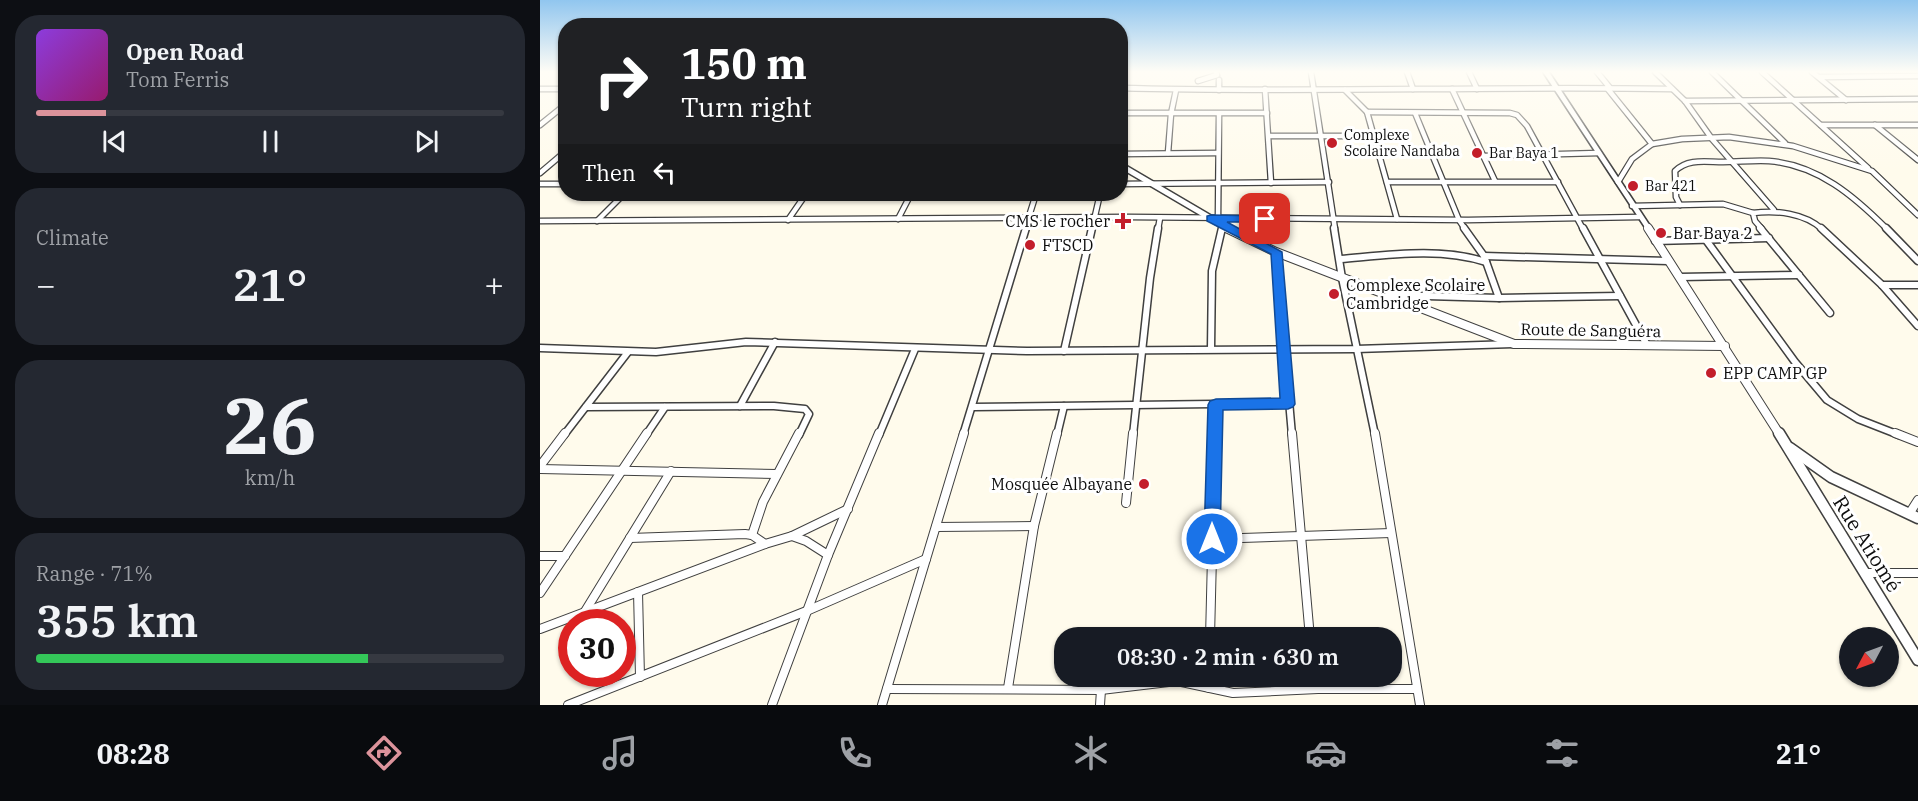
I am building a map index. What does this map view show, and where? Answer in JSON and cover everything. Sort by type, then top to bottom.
[{"type":"street","points":[[1168,153],[1173,105]]},
{"type":"street","points":[[1266,105],[1272,183]]},
{"type":"street","points":[[1316,105],[1335,219],[1342,278],[1376,439],[1420,705]]},
{"type":"street","points":[[1360,105],[1367,112],[1397,219]]},
{"type":"street","points":[[1460,105],[1495,181]]},
{"type":"street","points":[[1568,105],[1639,217],[1725,346],[1786,445],[1831,477],[1918,518]]},
{"type":"street","points":[[1622,105],[1652,144]]},
{"type":"street","points":[[1688,105],[1712,139],[1773,210]]},
{"type":"street","points":[[1747,105],[1787,145]]},
{"type":"street","points":[[1797,105],[1918,215]]},
{"type":"street","points":[[540,125],[558,110]]},
{"type":"street","points":[[1367,112],[1463,112],[1517,115],[1527,126],[1647,345]]},
{"type":"street","points":[[1128,113],[1267,113]]},
{"type":"street","points":[[1415,113],[1441,182],[1459,220],[1485,259],[1499,298]]},
{"type":"street","points":[[1214,219],[1219,114]]},
{"type":"street","points":[[1820,125],[1918,124]]},
{"type":"street","points":[[1874,125],[1918,160]]},
{"type":"street","points":[[1269,136],[1374,136]]},
{"type":"street","points":[[1618,182],[1632,159],[1652,144],[1682,139],[1712,139],[1729,136],[1787,145],[1872,171]]},
{"type":"street","points":[[1128,154],[1218,153]]},
{"type":"street","points":[[1483,156],[1599,153]]},
{"type":"street","points":[[540,173],[558,158]]},
{"type":"street","points":[[1680,205],[1676,197],[1674,181],[1675,171],[1679,166],[1701,161],[1776,161],[1802,167],[1826,177],[1858,203],[1918,261]]},
{"type":"street","points":[[540,165],[549,165]]},
{"type":"street","name":"Route de Sanguéra","points":[[1128,170],[1223,226],[1276,252],[1514,344],[1725,346]]},
{"type":"street","points":[[1128,184],[1329,182]]},
{"type":"street","points":[[1387,182],[1558,182]]},
{"type":"street","points":[[540,184],[558,184]]},
{"type":"street","points":[[597,221],[617,201]]},
{"type":"street","points":[[788,220],[801,201]]},
{"type":"street","points":[[898,219],[907,201]]},
{"type":"street","points":[[882,705],[974,407],[1034,201]]},
{"type":"street","points":[[1064,351],[1099,201]]},
{"type":"street","points":[[1632,206],[1723,204],[1753,213],[1773,210],[1795,214],[1819,226],[1882,285],[1918,326]]},
{"type":"street","points":[[1753,213],[1755,221],[1830,313]]},
{"type":"street","points":[[541,222],[1029,217],[1459,220],[1639,217]]},
{"type":"street","points":[[1126,503],[1142,350],[1160,218]]},
{"type":"street","points":[[1211,349],[1213,267],[1216,244],[1223,226]]},
{"type":"street","points":[[1655,241],[1769,238]]},
{"type":"street","points":[[1706,240],[1795,362],[1827,400],[1858,419],[1918,442]]},
{"type":"street","points":[[1276,252],[1309,627]]},
{"type":"street","points":[[1341,259],[1417,253],[1485,259],[1668,261]]},
{"type":"street","points":[[1680,277],[1799,274]]},
{"type":"street","points":[[1882,285],[1918,285]]},
{"type":"street","points":[[1388,295],[1499,298],[1620,296]]},
{"type":"street","points":[[540,348],[628,352],[672,351],[729,342],[990,351],[1356,349],[1514,344]]},
{"type":"street","points":[[740,406],[775,342]]},
{"type":"street","points":[[772,705],[828,555],[915,349]]},
{"type":"street","points":[[540,467],[628,352]]},
{"type":"street","points":[[974,407],[1288,404]]},
{"type":"street","points":[[1210,627],[1216,405]]},
{"type":"street","points":[[1008,688],[1034,526],[1064,406]]},
{"type":"street","points":[[585,407],[799,407],[808,411],[807,418],[758,512],[752,535]]},
{"type":"street","points":[[540,594],[664,407]]},
{"type":"street","name":"Rue Atiomé","points":[[1786,445],[1918,660]]},
{"type":"street","points":[[540,467],[777,474]]},
{"type":"street","points":[[586,609],[671,471]]},
{"type":"street","points":[[1909,514],[1918,500]]},
{"type":"street","points":[[594,609],[765,544],[792,536],[848,509]]},
{"type":"street","points":[[936,527],[1034,526]]},
{"type":"street","points":[[1212,539],[1391,533]]},
{"type":"street","points":[[630,538],[752,535],[765,544]]},
{"type":"street","points":[[792,536],[806,541],[828,555]]},
{"type":"street","points":[[540,556],[565,556]]},
{"type":"street","points":[[568,705],[809,610],[926,559]]},
{"type":"street","points":[[1863,573],[1918,573]]},
{"type":"street","points":[[638,592],[640,677]]},
{"type":"street","points":[[540,629],[558,622]]},
{"type":"street","points":[[887,689],[1101,690],[1126,687]]},
{"type":"street","points":[[1209,687],[1233,693],[1318,689],[1417,689]]},
{"type":"street","points":[[1100,705],[1101,690]]},
{"type":"place","name":"Complexe Scolaire Nandaba","points":[[1332,143]]},
{"type":"place","name":"Bar Baya 1","points":[[1477,153]]},
{"type":"place","name":"Bar 421","points":[[1633,186]]},
{"type":"place","name":"CMS le rocher","points":[[1123,221]]},
{"type":"place","name":"Bar Baya 2","points":[[1661,233]]},
{"type":"place","name":"FTSCD","points":[[1030,245]]},
{"type":"place","name":"Complexe Scolaire Cambridge","points":[[1334,294]]},
{"type":"place","name":"EPP CAMP GP","points":[[1711,373]]},
{"type":"place","name":"Mosquée Albayane","points":[[1144,484]]},
{"type":"route","points":[[1212,539],[1216,405],[1288,404],[1276,252],[1211,219],[1265,219]]}]
